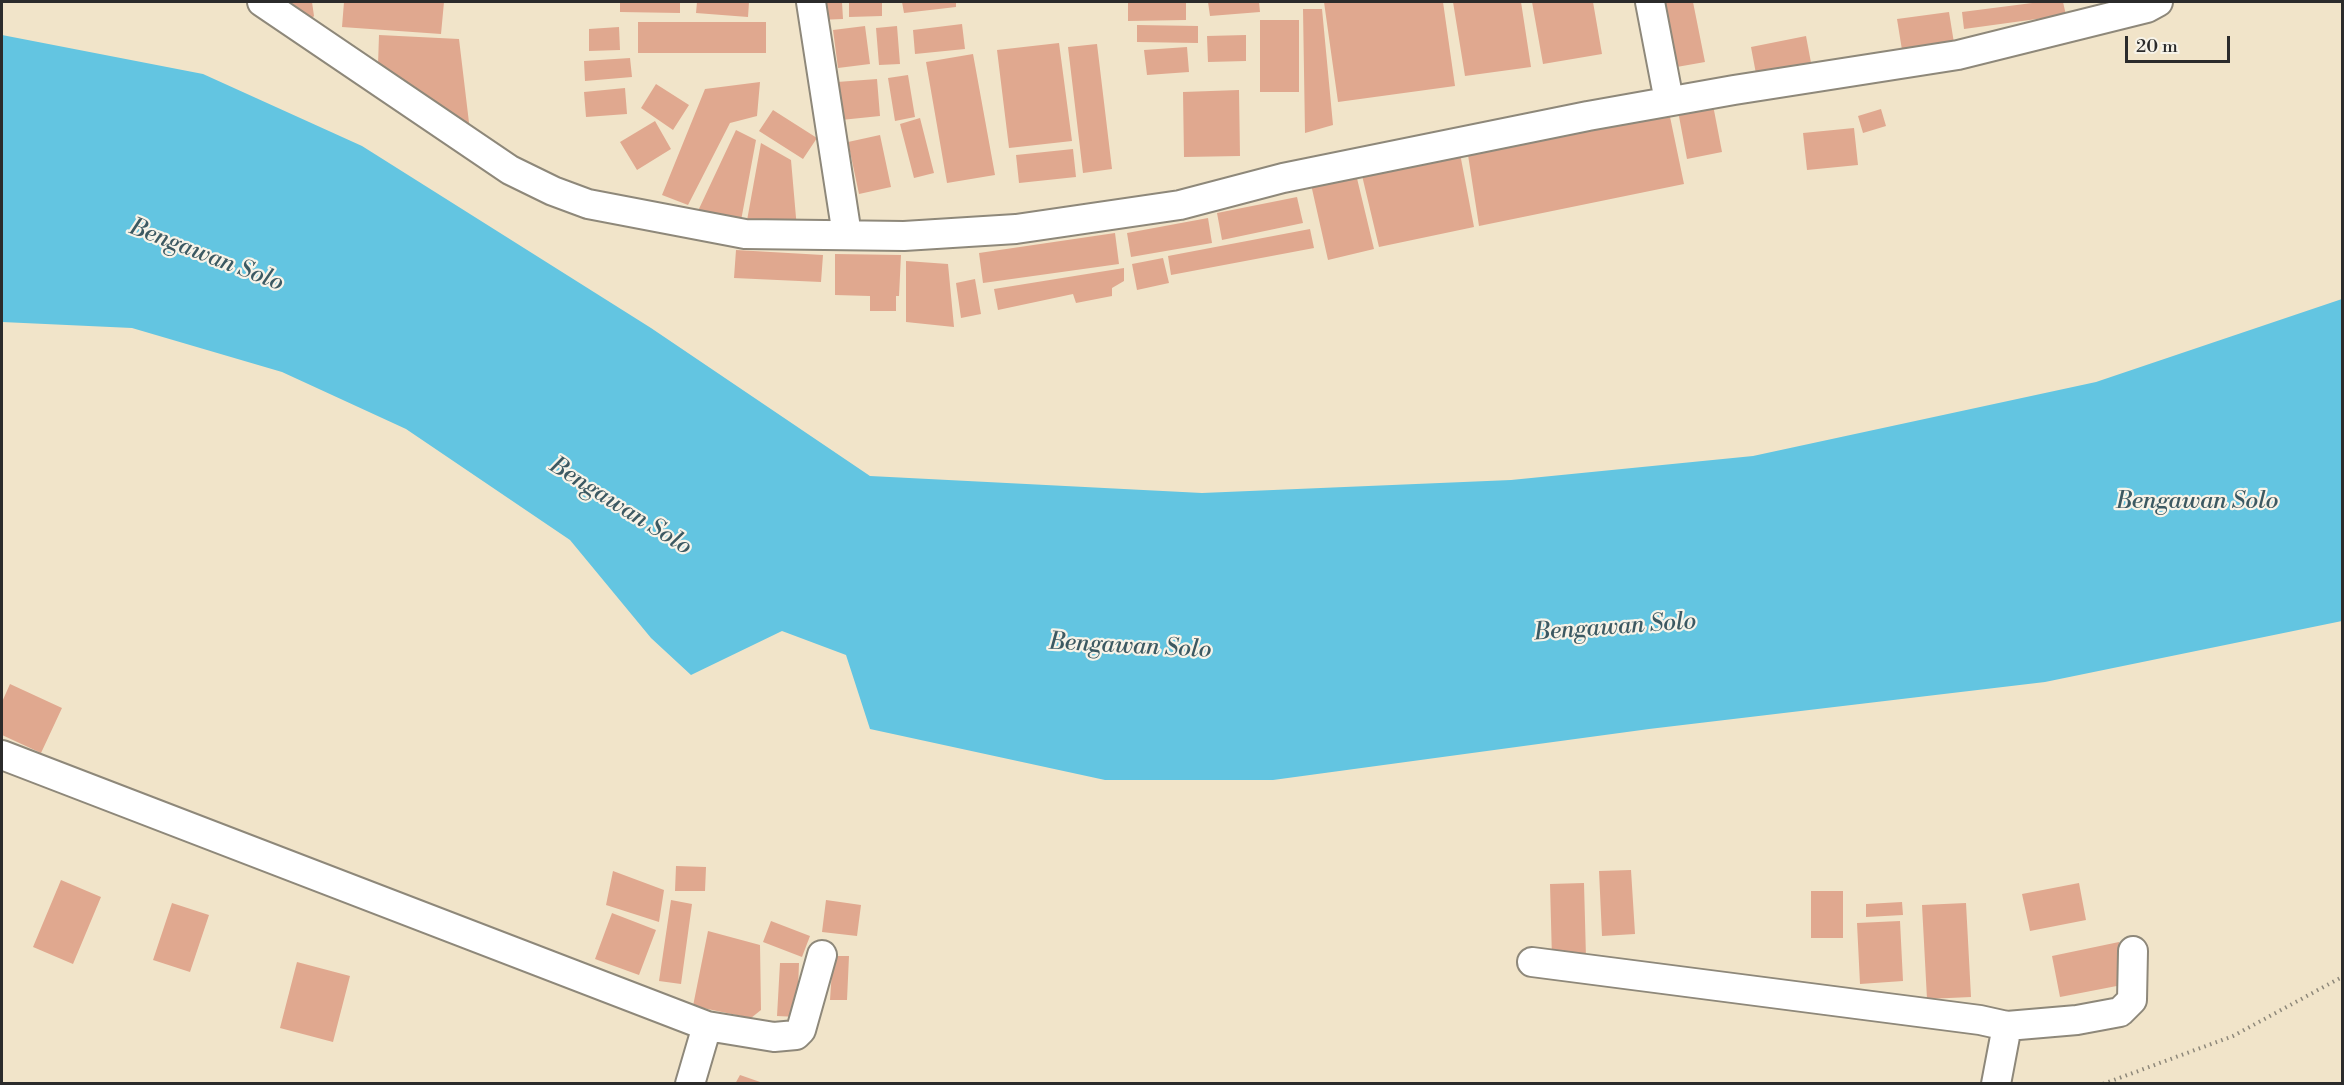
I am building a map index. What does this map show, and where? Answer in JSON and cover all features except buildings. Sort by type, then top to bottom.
[{"type":"street","points":[[262,2],[312,39],[416,104],[510,170],[553,191],[588,204],[745,234],[904,236],[1016,229],[1180,205],[1283,178],[1668,101],[1958,56],[2151,4]]},
{"type":"street","points":[[812,2],[847,235]]},
{"type":"street","points":[[1650,2],[1668,101]]},
{"type":"street","points":[[2,755],[707,1026],[774,1037],[796,1035],[801,1030],[822,955]]},
{"type":"street","points":[[1532,962],[1980,1020],[2007,1026],[2077,1020],[2120,1012],[2132,1000],[2133,951]]},
{"type":"street","points":[[690,1083],[707,1026]]},
{"type":"street","points":[[1996,1083],[2007,1026]]},
{"type":"path","points":[[2103,1083],[2233,1036],[2343,977]]},
{"type":"water","name":"Bengawan Solo","points":[[2,35],[203,74],[362,146],[651,328],[870,476],[1202,493],[1511,480],[1753,456],[2096,382],[2342,299],[2342,621],[2045,682],[1649,729],[1273,780],[1105,780],[870,729],[846,655],[782,631],[691,675],[651,638],[570,540],[406,429],[282,372],[132,328],[2,322]]}]
